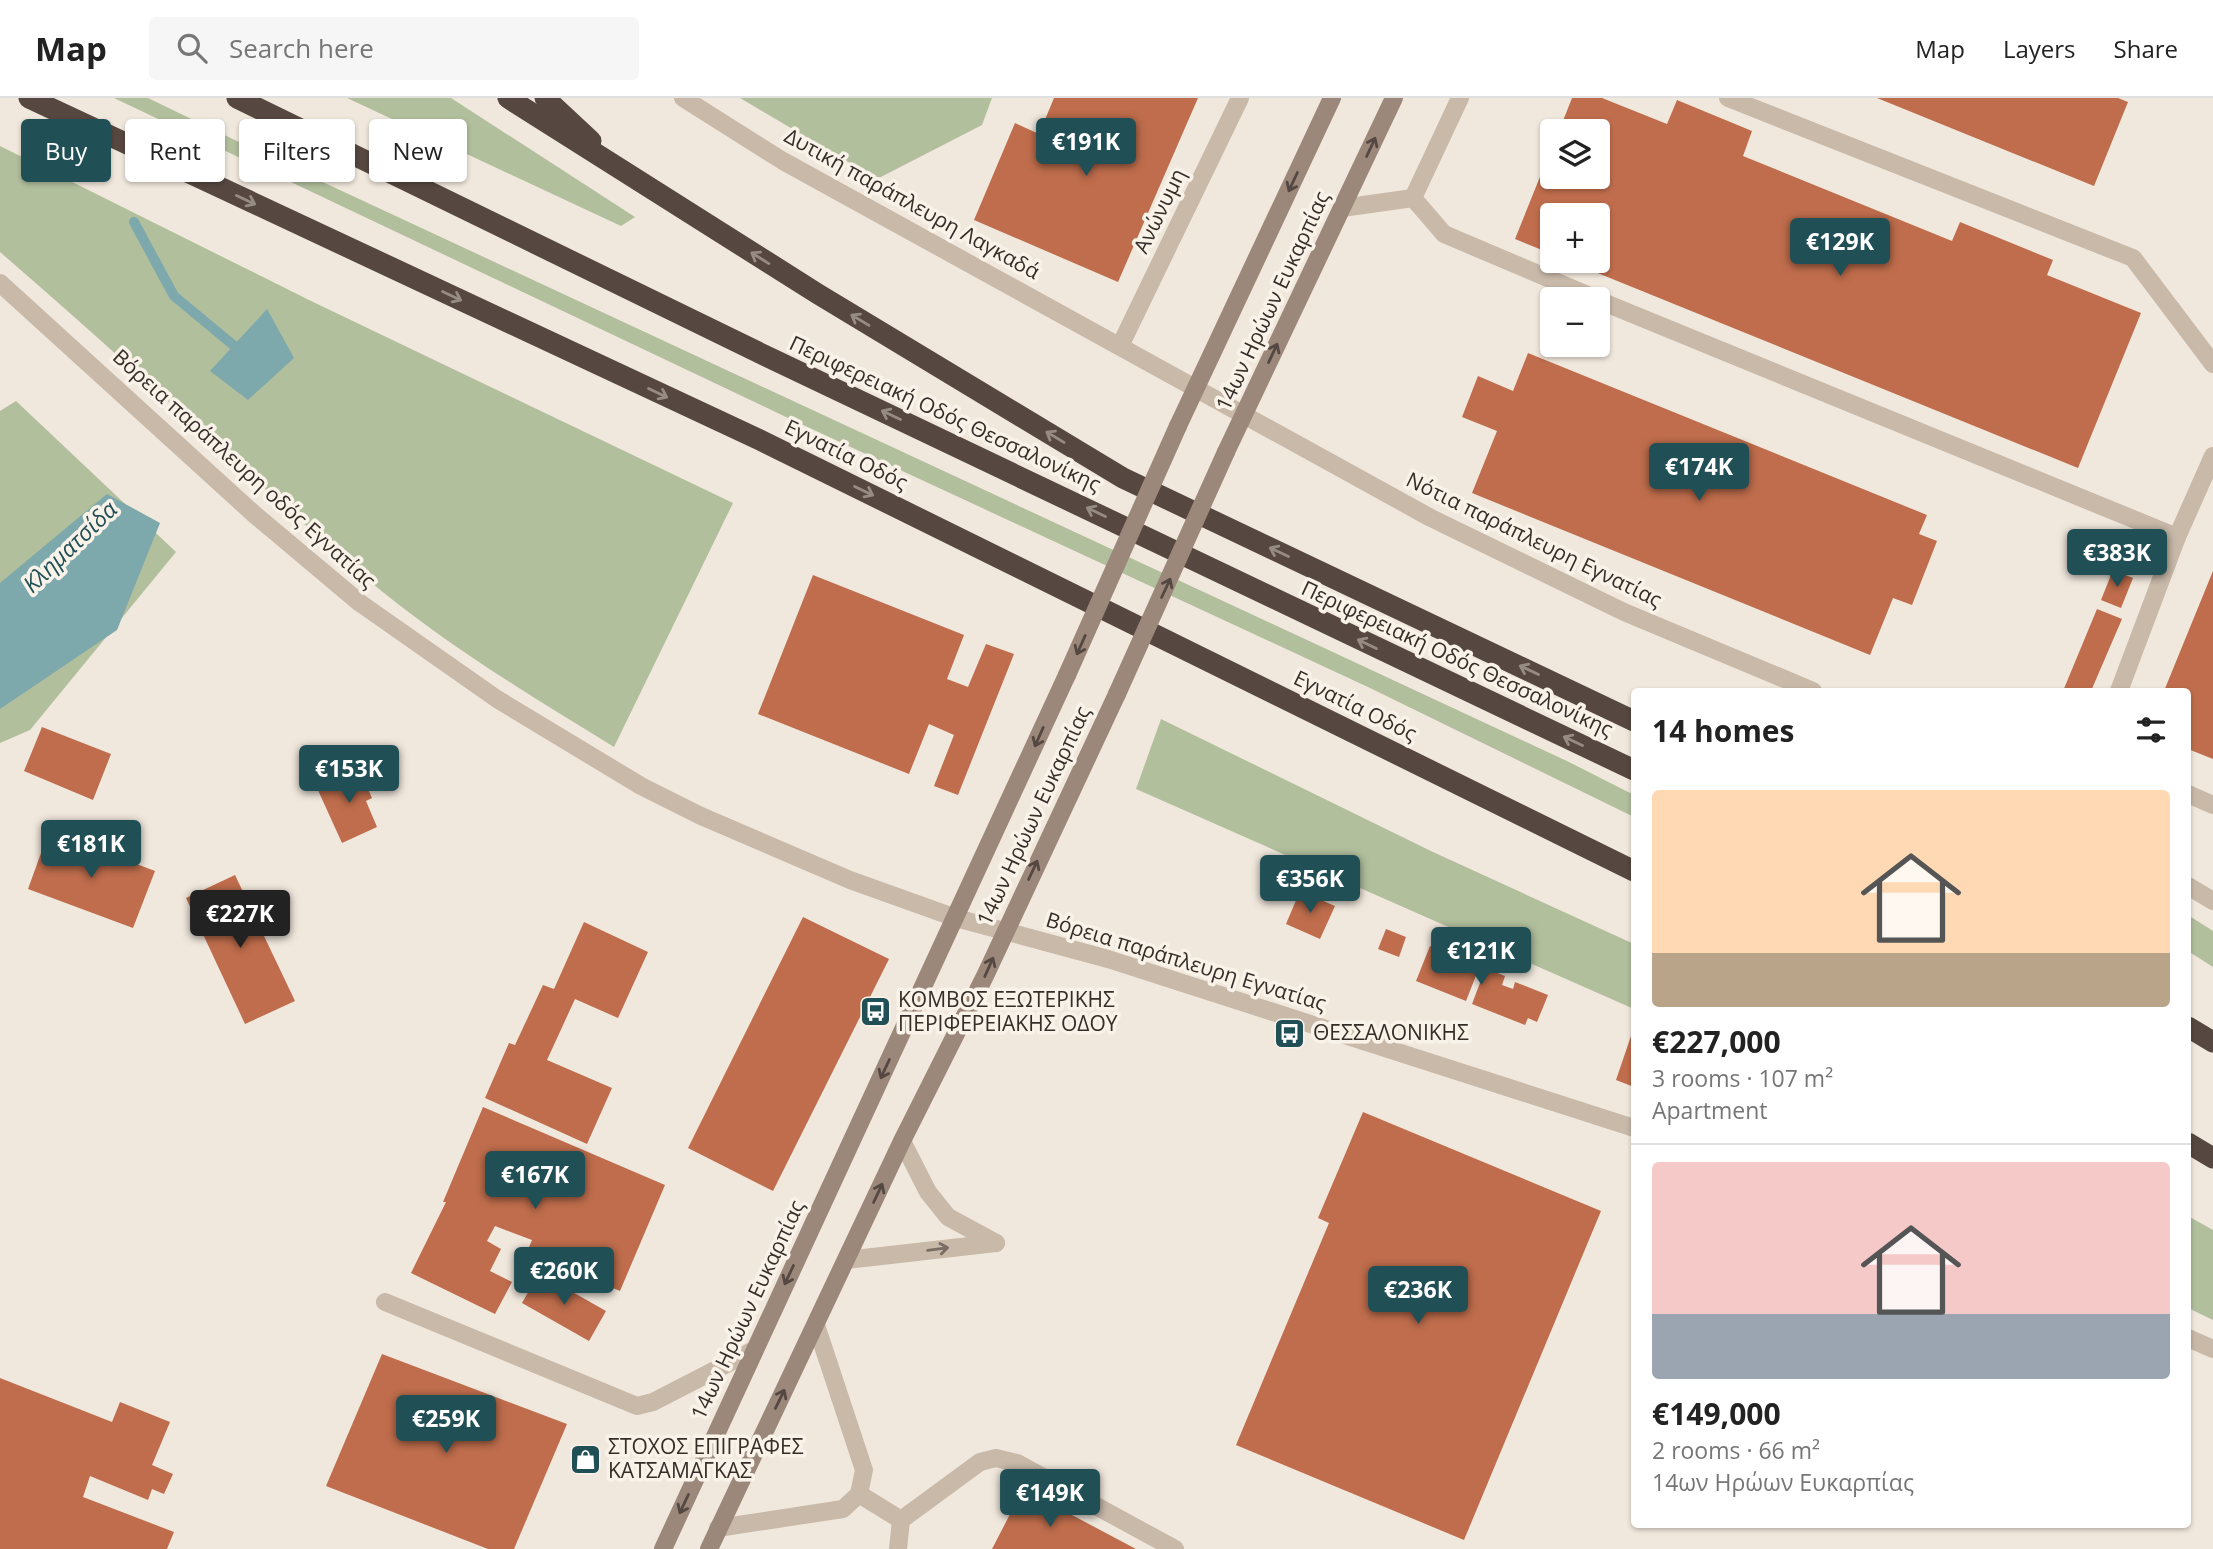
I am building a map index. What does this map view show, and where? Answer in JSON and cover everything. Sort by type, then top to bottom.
[{"type":"highway","name":"Εγνατία Οδός","points":[[29,98],[760,440],[1631,870]]},
{"type":"highway","name":"Περιφερειακή Οδός Θεσσαλονίκης","points":[[237,98],[768,357],[1631,769]]},
{"type":"highway","points":[[508,98],[818,294],[1123,478],[1631,720]]},
{"type":"highway","points":[[544,98],[567,116],[617,167]]},
{"type":"highway","points":[[2191,1029],[2213,1042]]},
{"type":"highway","points":[[2191,1145],[2213,1158]]},
{"type":"main road","name":"14ων Ηρώων Ευκαρπίας","points":[[663,1549],[752,1351],[956,918],[1178,426],[1332,98]]},
{"type":"main road","name":"14ων Ηρώων Ευκαρπίας","points":[[709,1549],[1117,694],[1226,452],[1394,98]]},
{"type":"street","name":"Δυτική παράπλευρη Λαγκαδά","points":[[683,98],[783,161],[1197,387]]},
{"type":"street","name":"Ανώνυμη","points":[[1121,345],[1240,98]]},
{"type":"street","points":[[1413,198],[1460,98]]},
{"type":"street","points":[[1728,98],[2133,258],[2213,364]]},
{"type":"street","points":[[1342,208],[1413,198]]},
{"type":"street","points":[[1413,198],[1444,234],[1569,287]]},
{"type":"street","name":"Βόρεια παράπλευρη οδός Εγνατίας","points":[[0,283],[304,557],[417,645],[497,699],[578,751],[701,816],[850,880],[1004,932]]},
{"type":"street","points":[[1610,304],[2177,537]]},
{"type":"street","name":"Νότια παράπλευρη Εγνατίας","points":[[1197,387],[1512,559],[1624,612],[1806,688]]},
{"type":"street","points":[[2120,688],[2177,537],[2213,456]]},
{"type":"street","points":[[2191,795],[2213,805]]},
{"type":"street","points":[[2191,888],[2213,901]]},
{"type":"street","name":"Βόρεια παράπλευρη Εγνατίας","points":[[1004,932],[1108,959],[1631,1127]]},
{"type":"street","points":[[846,1260],[996,1242],[948,1217],[928,1192],[902,1141]]},
{"type":"street","points":[[385,1302],[638,1406],[653,1402],[752,1351]]},
{"type":"street","points":[[718,1528],[843,1509],[859,1494],[864,1470],[816,1325]]},
{"type":"street","points":[[2191,1339],[2213,1349]]},
{"type":"street","points":[[898,1549],[901,1520],[980,1462],[996,1458],[1017,1463],[1175,1549]]},
{"type":"street","points":[[859,1494],[901,1520]]},
{"type":"green space","points":[[114,98],[148,98],[191,119],[158,119]]},
{"type":"green space","points":[[347,98],[451,98],[635,217],[621,226],[467,154],[467,119],[392,119]]},
{"type":"green space","points":[[740,98],[992,98],[982,125],[877,179]]},
{"type":"green space","points":[[225,135],[239,142],[239,157],[225,151]]},
{"type":"green space","points":[[0,146],[21,156],[21,182],[72,182],[309,300],[733,503],[614,747],[483,665],[420,621],[360,573],[0,252]]},
{"type":"green space","points":[[291,182],[323,182],[1569,762],[1631,793],[1631,816],[1370,688],[786,417]]},
{"type":"green space","points":[[16,401],[176,552],[30,730],[0,743],[0,411]]},
{"type":"green space","points":[[1161,719],[1433,852],[1631,943],[1631,1008],[1136,789]]},
{"type":"green space","points":[[2191,917],[2213,931],[2213,967],[2191,953]]},
{"type":"green space","points":[[2191,1218],[2213,1230],[2213,1320],[2191,1309]]},
{"type":"water","points":[[267,309],[294,358],[248,400],[210,371]]},
{"type":"water","name":"Κληματσίδα","points":[[107,494],[160,523],[117,630],[0,709],[0,583]]},
{"type":"building","points":[[1054,98],[1198,98],[1118,282],[974,220],[1015,123],[1039,134]]},
{"type":"building","points":[[1572,98],[1602,98],[1667,124],[1677,100],[1752,131],[1743,156],[1952,241],[1960,222],[2053,260],[2047,275],[2141,313],[2078,468],[1598,273],[1610,273],[1610,203],[1540,203],[1540,249],[1515,239],[1540,177],[1540,189],[1610,189],[1610,119],[1564,119]]},
{"type":"building","points":[[1877,98],[2118,98],[2128,102],[2094,186]]},
{"type":"building","points":[[1528,353],[1927,515],[1919,534],[1937,541],[1912,605],[1893,598],[1870,655],[1472,493],[1497,431],[1462,417],[1478,376],[1513,391]]},
{"type":"building","points":[[2113,570],[2133,578],[2121,608],[2101,600]]},
{"type":"building","points":[[2213,571],[2213,759],[2191,750],[2191,688],[2165,688]]},
{"type":"building","points":[[813,575],[964,635],[947,679],[968,687],[986,644],[1014,654],[958,795],[934,786],[954,735],[929,724],[909,774],[758,714]]},
{"type":"building","points":[[2097,609],[2122,619],[2092,688],[2064,688]]},
{"type":"building","points":[[42,727],[111,754],[93,800],[24,771]]},
{"type":"building","points":[[359,769],[372,798],[366,801],[377,827],[342,843],[317,788]]},
{"type":"building","points":[[49,831],[155,871],[133,928],[28,889]]},
{"type":"building","points":[[235,875],[295,1001],[245,1024],[186,898]]},
{"type":"building","points":[[1300,891],[1335,906],[1320,939],[1286,924]]},
{"type":"building","points":[[803,917],[889,959],[773,1191],[688,1148]]},
{"type":"building","points":[[584,922],[648,952],[618,1018],[575,999],[547,1060],[612,1088],[587,1144],[485,1098],[509,1043],[515,1045],[543,985],[554,989]]},
{"type":"building","points":[[1386,929],[1406,937],[1399,957],[1378,949]]},
{"type":"building","points":[[1430,946],[1505,976],[1502,985],[1513,989],[1515,982],[1548,995],[1537,1022],[1528,1018],[1525,1025],[1472,1004],[1483,975],[1477,973],[1466,1001],[1416,981]]},
{"type":"building","points":[[1631,1036],[1631,1086],[1616,1080]]},
{"type":"building","points":[[483,1107],[665,1185],[620,1291],[527,1252],[532,1240],[495,1226],[487,1241],[501,1249],[490,1271],[512,1282],[495,1314],[411,1273],[446,1202],[443,1202]]},
{"type":"building","points":[[1363,1112],[1601,1211],[1464,1540],[1236,1445],[1329,1223],[1318,1218]]},
{"type":"building","points":[[539,1273],[606,1311],[589,1341],[522,1303]]},
{"type":"building","points":[[382,1354],[567,1424],[514,1549],[488,1549],[326,1486]]},
{"type":"building","points":[[0,1378],[112,1422],[120,1402],[170,1422],[152,1465],[173,1474],[164,1494],[152,1489],[148,1500],[90,1476],[83,1497],[174,1532],[167,1549],[0,1549]]},
{"type":"building","points":[[1023,1489],[1136,1549],[992,1549]]},
{"type":"waterway","points":[[134,222],[174,296],[244,354]]},
{"type":"place","name":"ΚΟΜΒΟΣ ΕΞΩΤΕΡΙΚΗΣ ΠΕΡΙΦΕΡΕΙΑΚΗΣ ΟΔΟΥ","points":[[875,1012]]},
{"type":"place","name":"ΘΕΣΣΑΛΟΝΙΚΗΣ","points":[[1290,1033]]},
{"type":"place","name":"ΣΤΟΧΟΣ ΕΠΙΓΡΑΦΕΣ ΚΑΤΣΑΜΑΓΚΑΣ","points":[[585,1459]]}]
